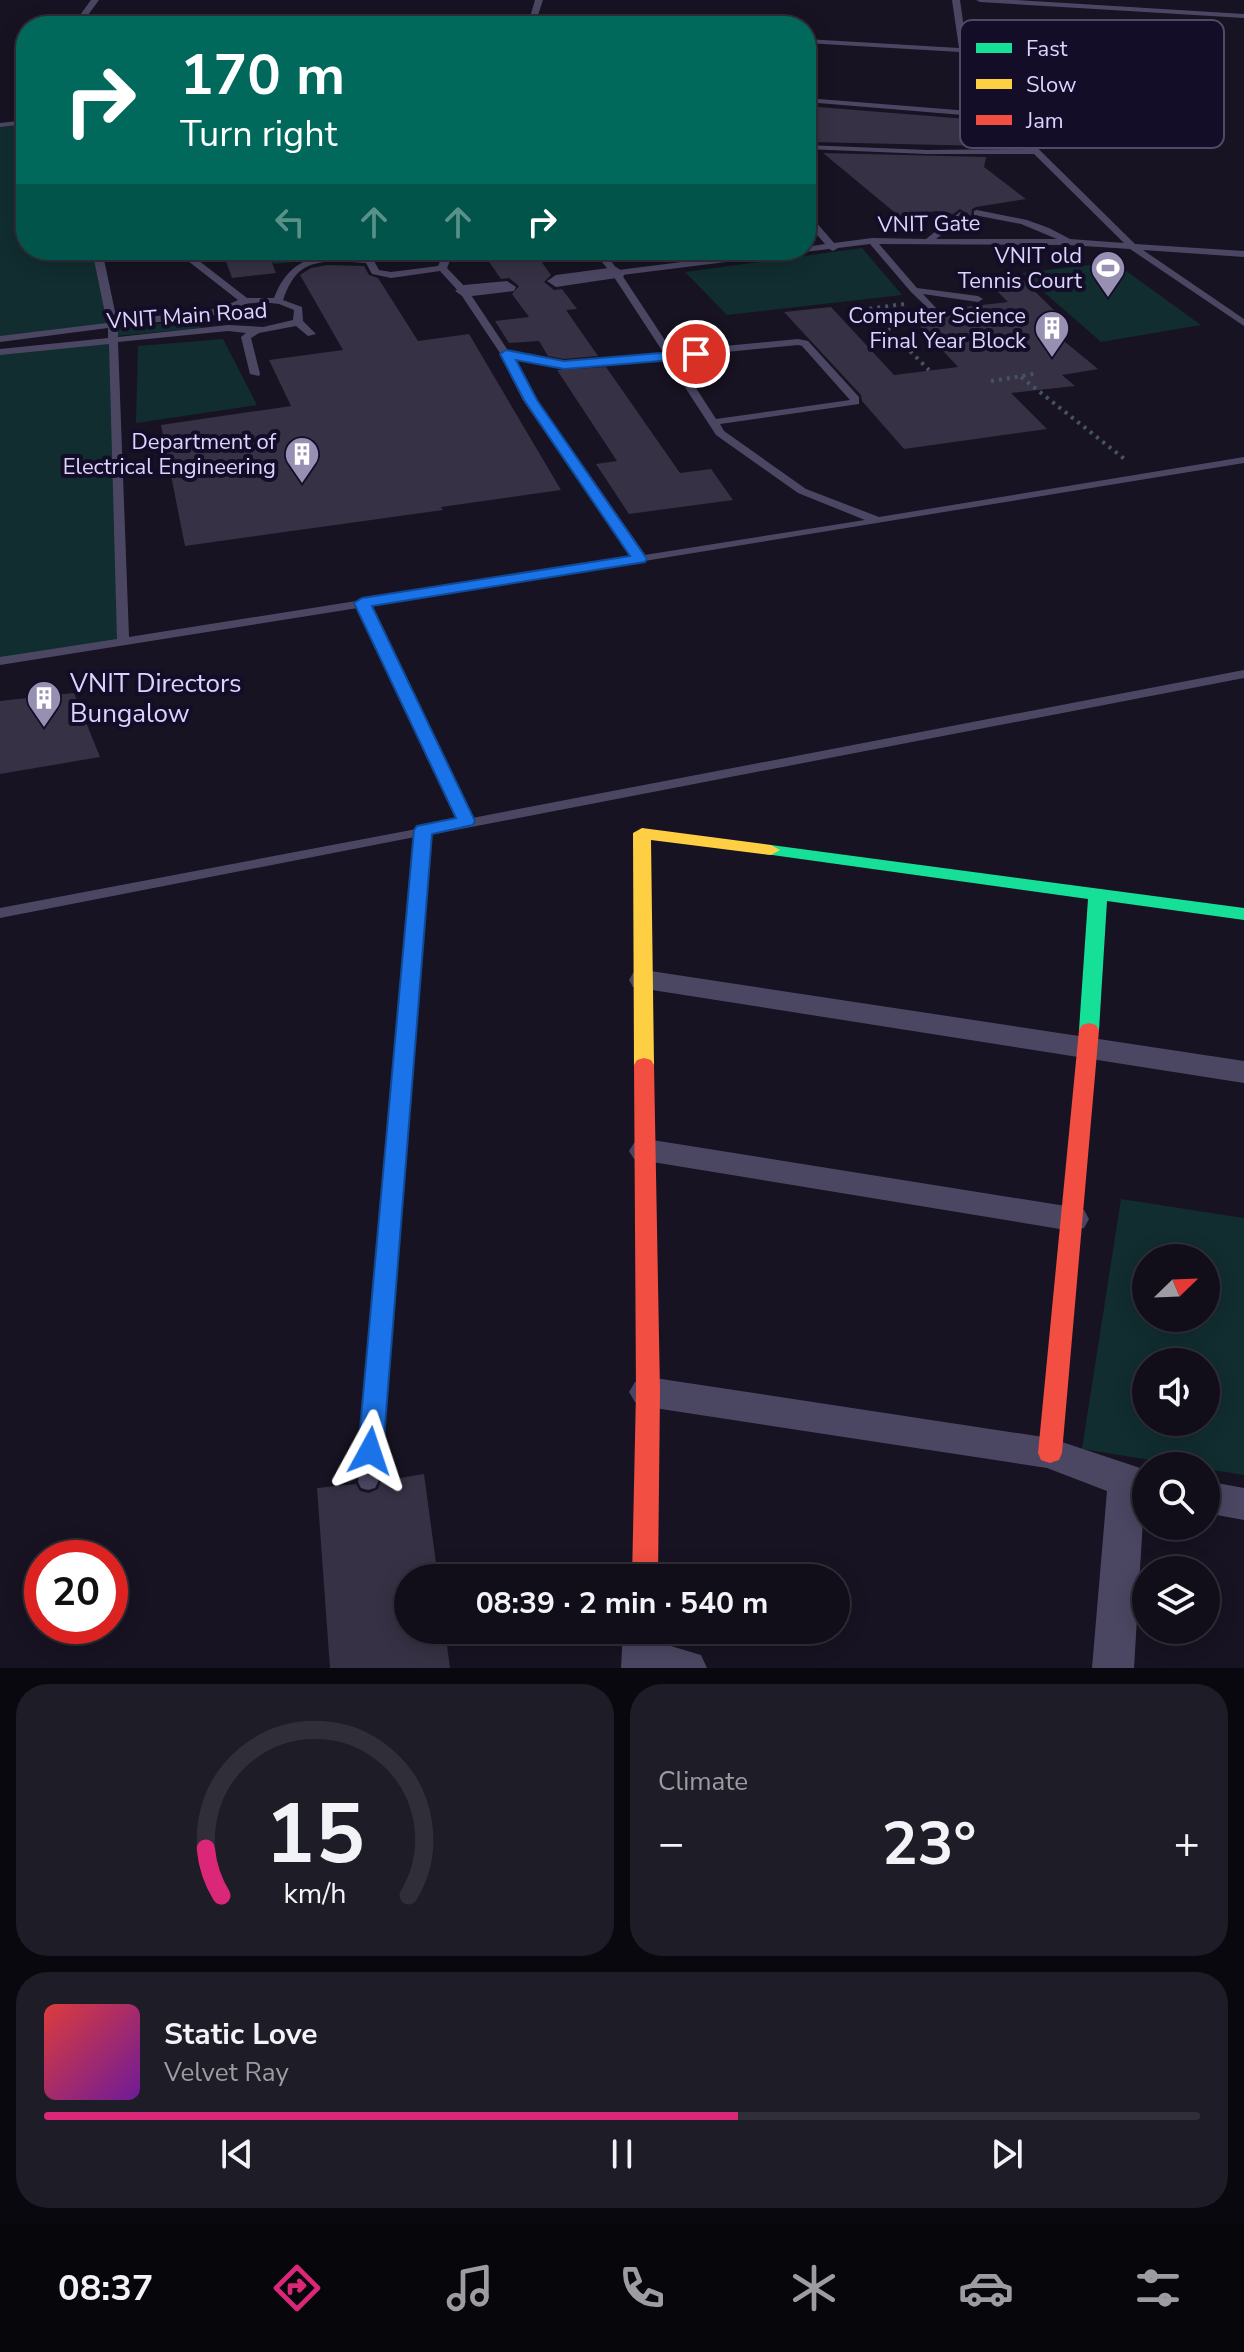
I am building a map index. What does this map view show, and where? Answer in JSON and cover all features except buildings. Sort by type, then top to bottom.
[{"type":"street","points":[[556,281],[616,273]]},
{"type":"street","points":[[464,291],[507,287]]},
{"type":"street","points":[[506,354],[530,400],[640,559]]},
{"type":"street","points":[[645,1564],[648,1392],[642,833],[1244,914]]},
{"type":"street","points":[[1050,1453],[1088,1048],[1098,894]]},
{"type":"street","points":[[644,980],[1244,1072]]},
{"type":"street","points":[[646,1151],[1072,1219]]},
{"type":"street","points":[[648,1392],[1050,1453],[1132,1483]]},
{"type":"street","points":[[1220,1500],[1244,1504]]},
{"type":"street","points":[[1113,1668],[1132,1516]]},
{"type":"street","points":[[643,1652],[686,1668]]},
{"type":"lane","points":[[956,0],[960,29]]},
{"type":"lane","points":[[980,0],[1244,16]]},
{"type":"lane","points":[[816,42],[960,50]]},
{"type":"lane","points":[[816,101],[960,113]]},
{"type":"lane","points":[[816,147],[927,152],[1037,151]]},
{"type":"lane","points":[[1034,148],[1133,247],[1244,323]]},
{"type":"lane","points":[[977,213],[1044,227],[1068,242]]},
{"type":"lane","points":[[930,239],[960,215]]},
{"type":"lane","points":[[816,228],[833,248]]},
{"type":"lane","name":"VNIT Gate","points":[[816,250],[872,241],[930,239],[1068,242],[1244,254]]},
{"type":"lane","points":[[872,241],[928,304]]},
{"type":"lane","points":[[99,260],[113,326],[123,641]]},
{"type":"lane","points":[[192,260],[246,301]]},
{"type":"lane","points":[[278,300],[296,268],[317,260]]},
{"type":"lane","points":[[371,260],[375,272],[391,275],[442,268]]},
{"type":"lane","points":[[442,260],[442,268],[464,291],[506,354],[564,365],[805,343],[855,399],[855,402],[714,422]]},
{"type":"lane","points":[[605,260],[720,433],[802,491],[878,521]]},
{"type":"lane","name":"VNIT Gate","points":[[616,273],[729,260]]},
{"type":"lane","points":[[914,290],[978,299]]},
{"type":"lane","name":"VNIT Main Road","points":[[0,339],[224,311],[246,301],[278,300],[299,309],[298,322],[255,332],[228,328],[0,352]]},
{"type":"lane","points":[[298,322],[311,334]]},
{"type":"lane","points":[[255,332],[246,337],[255,374]]},
{"type":"lane","points":[[0,661],[1244,460]]},
{"type":"lane","points":[[362,603],[466,821]]},
{"type":"lane","points":[[0,913],[466,821],[1244,674]]},
{"type":"lane","points":[[368,1482],[423,830]]},
{"type":"path","points":[[928,304],[868,309],[929,370]]},
{"type":"path","points":[[991,381],[1034,374]]},
{"type":"path","points":[[1021,377],[1147,476]]},
{"type":"green space","points":[[16,124],[16,260],[99,260],[113,326],[0,339],[0,126]]},
{"type":"green space","points":[[862,248],[902,295],[727,315],[685,272],[774,260],[816,260],[816,254]]},
{"type":"green space","points":[[272,260],[318,260],[273,264]]},
{"type":"green space","name":"VNIT old Tennis Court","points":[[1114,262],[1201,325],[1101,342],[1022,273]]},
{"type":"green space","points":[[197,319],[201,328],[117,336],[119,329]]},
{"type":"green space","points":[[113,339],[123,641],[0,660],[0,352]]},
{"type":"green space","points":[[223,339],[257,405],[136,423],[138,346]]},
{"type":"green space","points":[[1121,1199],[1244,1218],[1244,1475],[1220,1471],[1220,1452],[1132,1452],[1132,1457],[1082,1449]]},
{"type":"traffic: fast","points":[[771,850],[1244,914]]},
{"type":"traffic: fast","points":[[1089,1030],[1098,894]]},
{"type":"traffic: slow","points":[[644,1065],[642,833],[771,850]]},
{"type":"traffic: jam","points":[[506,354],[530,400],[640,559]]},
{"type":"traffic: jam","points":[[1050,1453],[1089,1030]]},
{"type":"traffic: jam","points":[[644,1065],[648,1392],[645,1564]]},
{"type":"place","name":"VNIT old Tennis Court","points":[[1108,299]]},
{"type":"place","name":"Computer Science Final Year Block","points":[[1052,359]]},
{"type":"place","name":"Department of Electrical Engineering","points":[[302,485]]},
{"type":"place","name":"VNIT Directors Bungalow","points":[[44,729]]},
{"type":"route","points":[[370,1451],[423,830],[466,821],[362,603],[640,559],[530,400],[506,354],[564,365],[696,354]]}]
